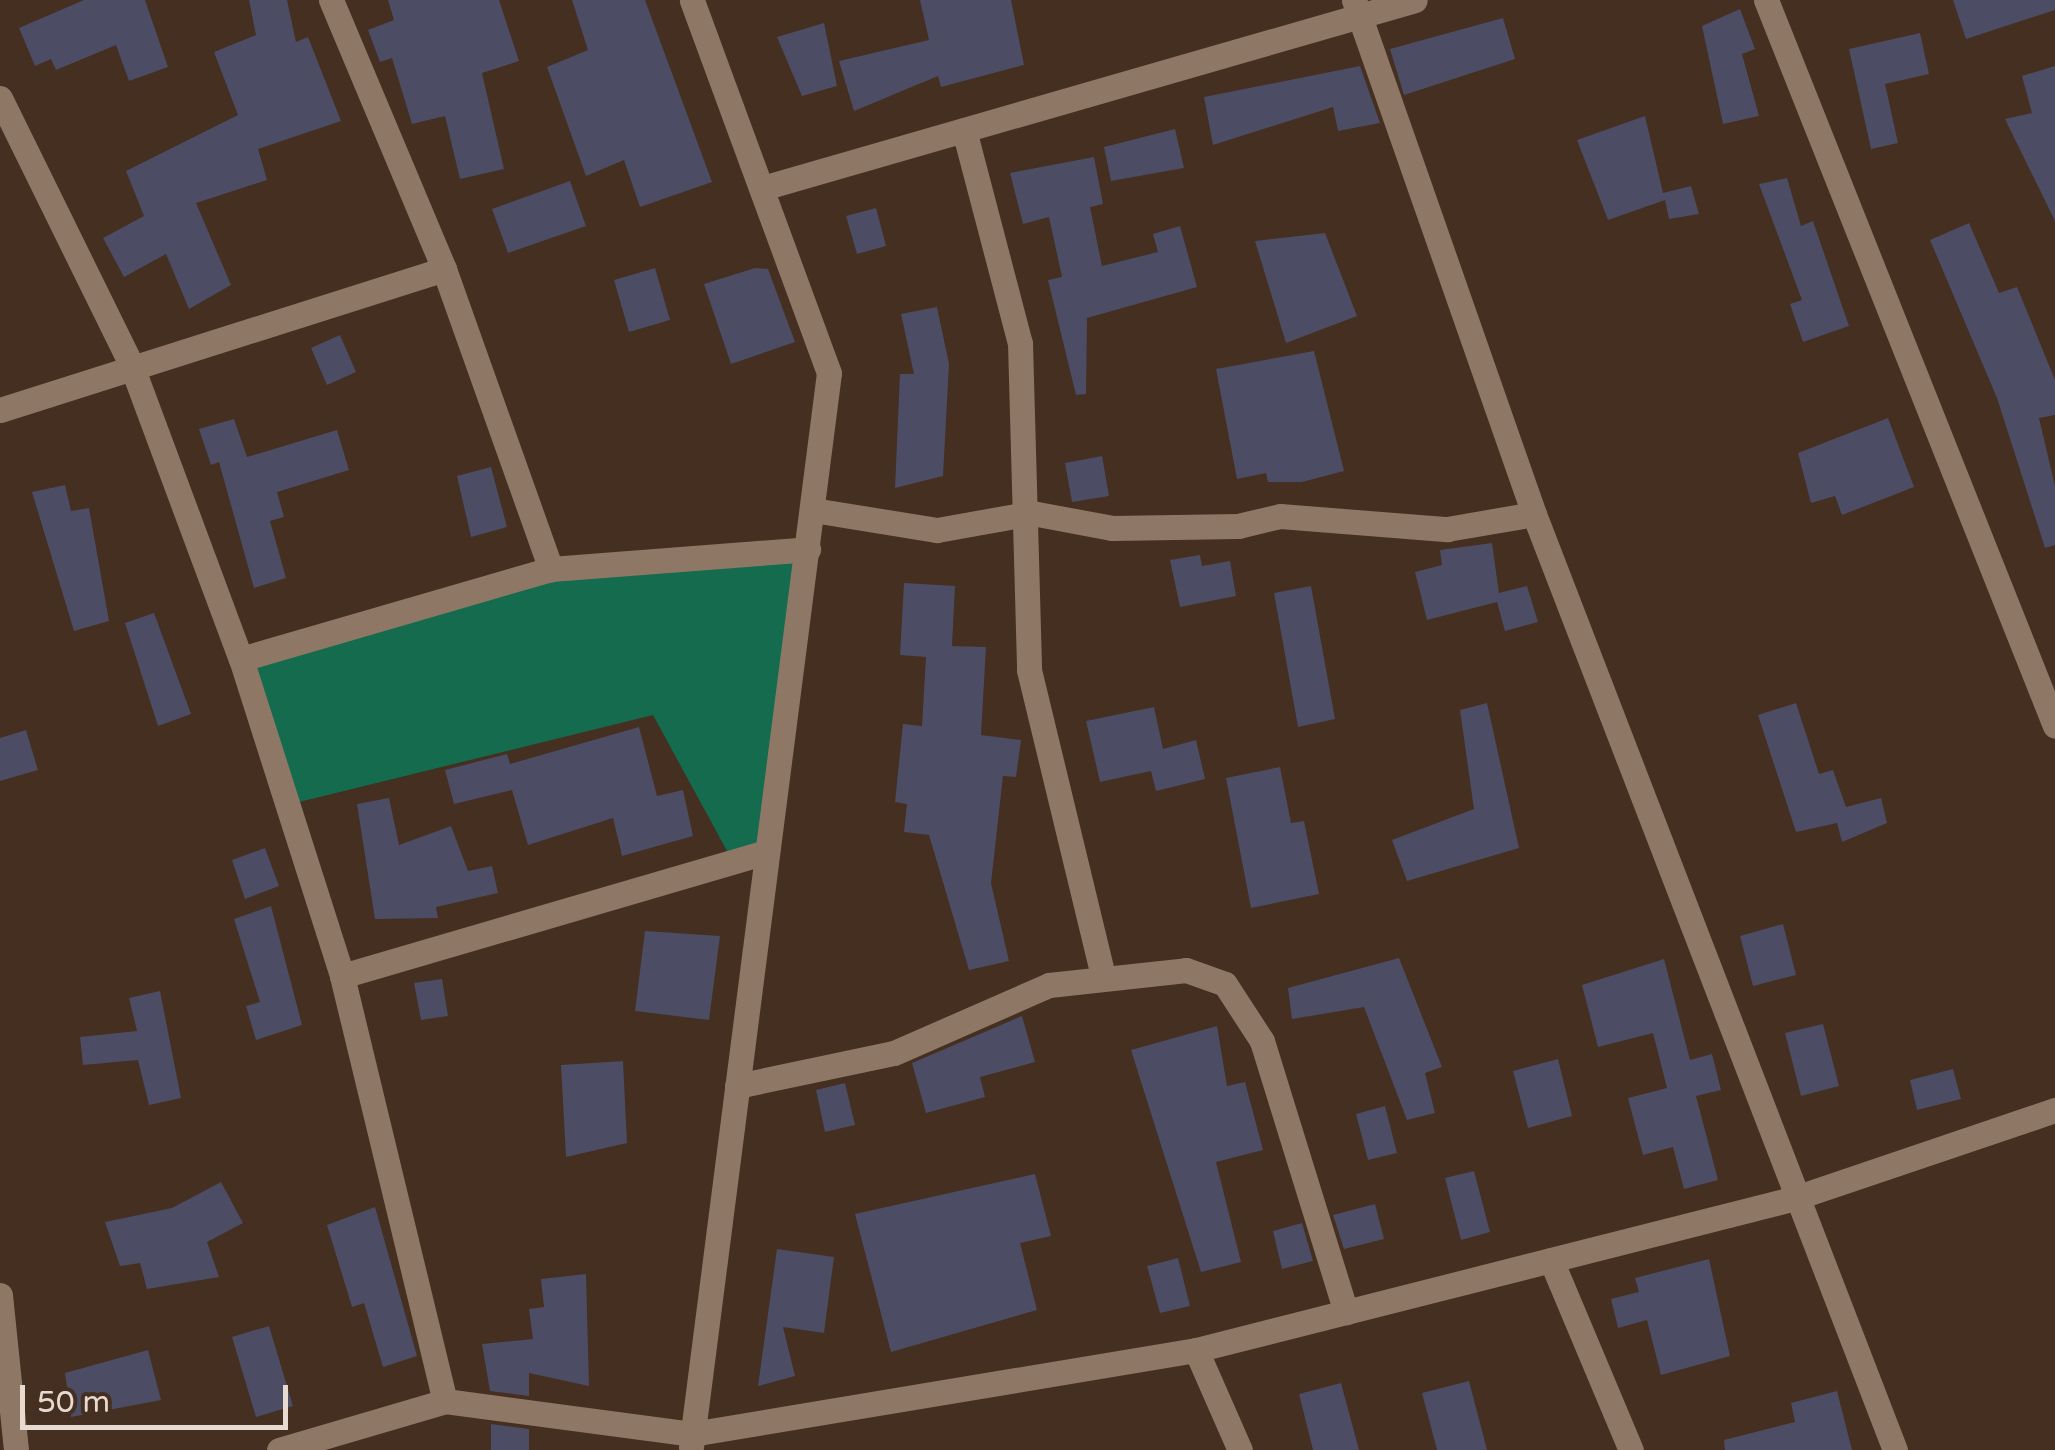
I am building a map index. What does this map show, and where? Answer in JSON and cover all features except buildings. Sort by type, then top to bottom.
[{"type":"street","points":[[330,0],[444,269],[551,570]]},
{"type":"street","points":[[691,1442],[828,373],[766,187],[692,0]]},
{"type":"street","points":[[766,187],[1357,8],[1416,0]]},
{"type":"street","points":[[1766,0],[2055,726]]},
{"type":"street","points":[[1357,8],[1534,514],[1792,1199],[1895,1450]]},
{"type":"street","points":[[0,98],[132,364],[241,659],[342,976],[445,1401]]},
{"type":"street","points":[[964,130],[1020,343],[1032,514],[1030,670],[1103,977]]},
{"type":"street","points":[[0,410],[132,364],[444,269]]},
{"type":"street","points":[[813,510],[938,530],[1032,514],[1112,528],[1238,526],[1280,516],[1448,529],[1534,514]]},
{"type":"street","points":[[241,659],[551,570],[808,550]]},
{"type":"street","points":[[342,976],[767,852]]},
{"type":"street","points":[[737,1086],[852,1066],[1049,984],[1186,970],[1225,984],[1245,1005],[1346,1312]]},
{"type":"street","points":[[279,1450],[445,1401],[691,1442],[1196,1350],[1792,1199],[2055,1110]]},
{"type":"street","points":[[1551,1260],[1632,1450]]},
{"type":"street","points":[[0,1296],[16,1450]]},
{"type":"street","points":[[1196,1350],[1240,1450]]},
{"type":"green space","points":[[808,549],[767,852],[733,862],[653,715],[287,805],[251,656],[551,569]]}]
